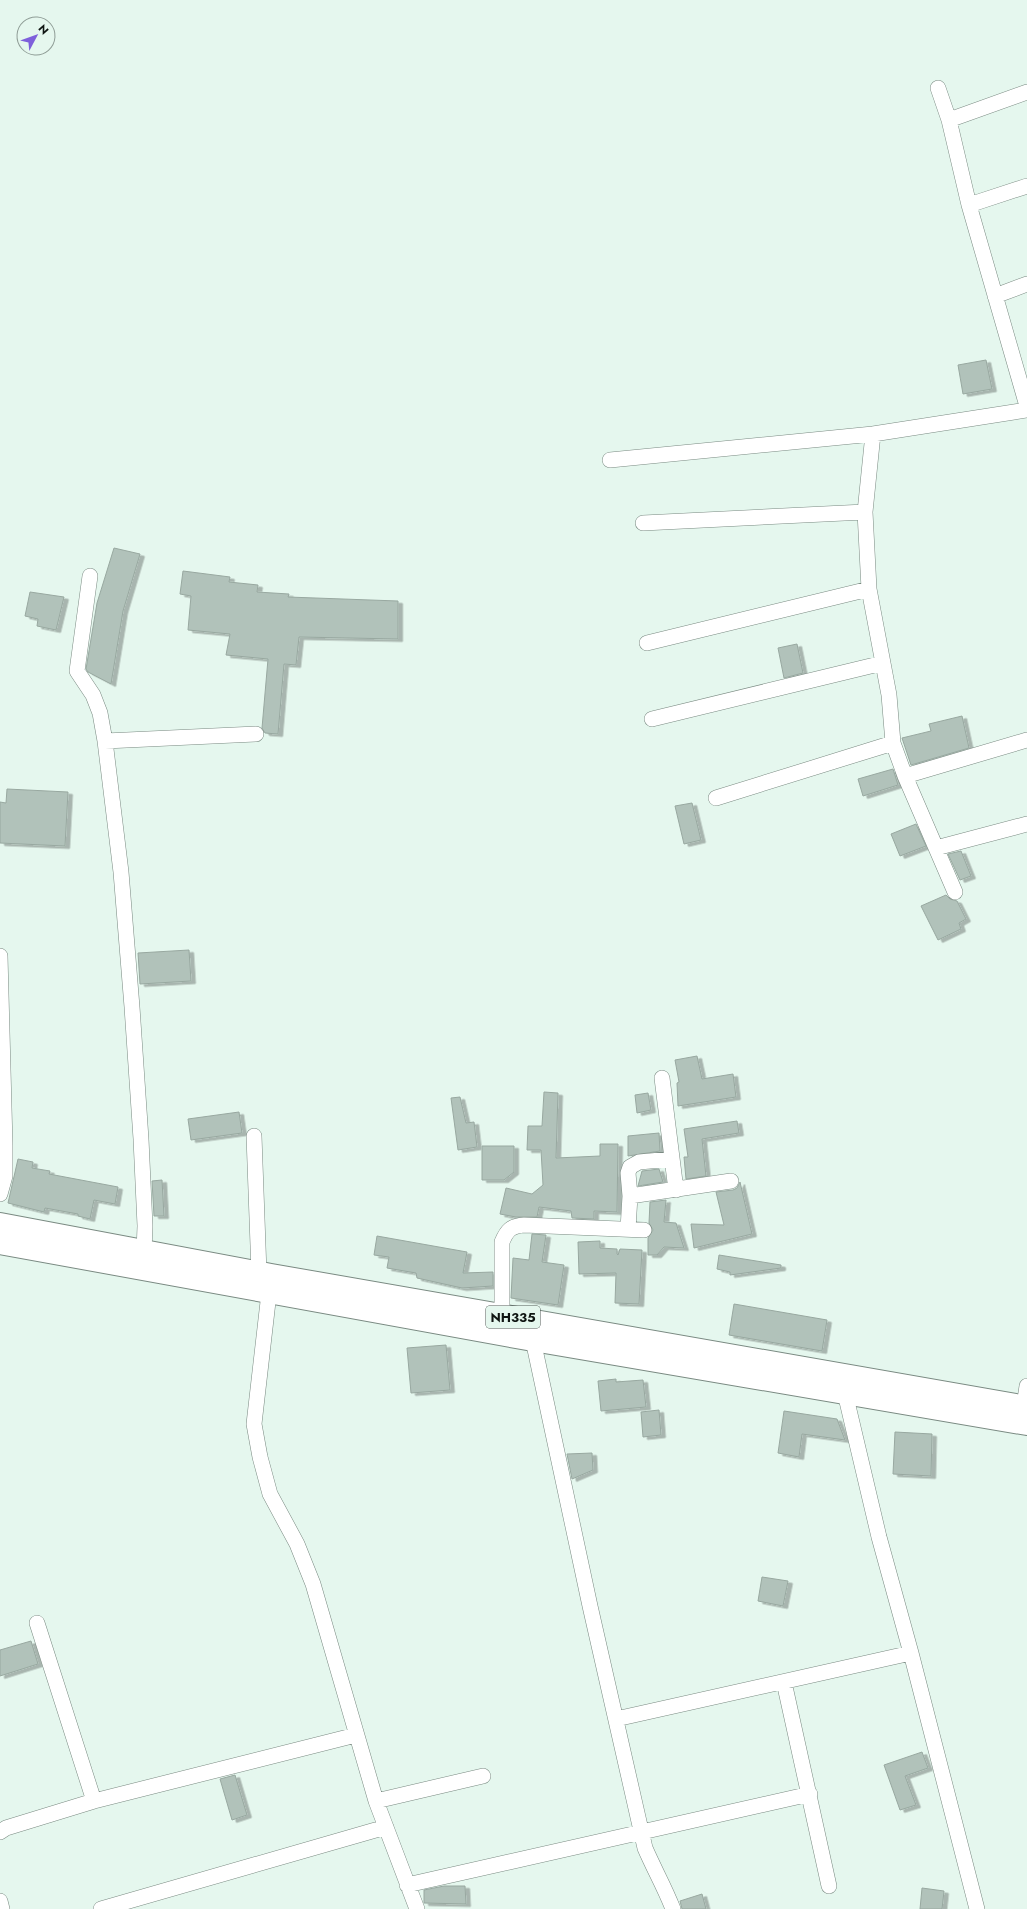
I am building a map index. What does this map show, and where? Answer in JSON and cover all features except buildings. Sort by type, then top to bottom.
[{"type":"highway","name":"NH335","points":[[0,1224],[259,1273],[1026,1406]]},
{"type":"highway","name":"NH335","points":[[0,1243],[533,1340],[845,1393],[1026,1406]]},
{"type":"street","points":[[938,88],[949,120],[969,205],[1027,406]]},
{"type":"street","points":[[949,120],[1027,92]]},
{"type":"street","points":[[969,205],[1027,186]]},
{"type":"street","points":[[995,296],[1027,284]]},
{"type":"street","points":[[610,460],[873,434],[1027,410]]},
{"type":"street","points":[[873,434],[865,512],[869,590],[889,695],[893,743],[905,776],[955,892]]},
{"type":"street","points":[[643,523],[865,512]]},
{"type":"street","points":[[90,576],[77,671],[92,695],[100,712],[121,872],[142,1147],[145,1226],[144,1252]]},
{"type":"street","points":[[647,643],[869,590]]},
{"type":"street","points":[[652,719],[883,663]]},
{"type":"street","points":[[105,741],[256,734]]},
{"type":"street","points":[[905,776],[1027,740]]},
{"type":"street","points":[[716,798],[893,743]]},
{"type":"street","points":[[936,848],[1027,824]]},
{"type":"street","points":[[0,956],[5,1146],[5,1176],[0,1194]]},
{"type":"street","points":[[662,1078],[676,1190]]},
{"type":"street","points":[[254,1136],[259,1273]]},
{"type":"street","points":[[628,1229],[630,1196],[628,1173],[630,1167],[634,1164],[672,1159]]},
{"type":"street","points":[[630,1196],[731,1181]]},
{"type":"street","points":[[502,1315],[502,1242],[506,1232],[514,1226],[524,1224],[644,1230]]},
{"type":"street","points":[[269,1293],[254,1424],[260,1457],[270,1494],[297,1544],[313,1584],[376,1801],[418,1909]]},
{"type":"street","points":[[533,1340],[588,1599],[641,1831],[652,1866],[665,1888],[673,1909]]},
{"type":"street","points":[[845,1393],[879,1537],[911,1653],[977,1909]]},
{"type":"street","points":[[37,1623],[94,1801]]},
{"type":"street","points":[[616,1719],[911,1653]]},
{"type":"street","points":[[784,1682],[810,1794],[829,1886]]},
{"type":"street","points":[[0,1832],[6,1828],[94,1801],[356,1735]]},
{"type":"street","points":[[376,1801],[483,1776]]},
{"type":"street","points":[[407,1884],[810,1794]]},
{"type":"street","points":[[101,1909],[386,1828]]},
{"type":"street","points":[[0,1901],[2,1909]]}]
